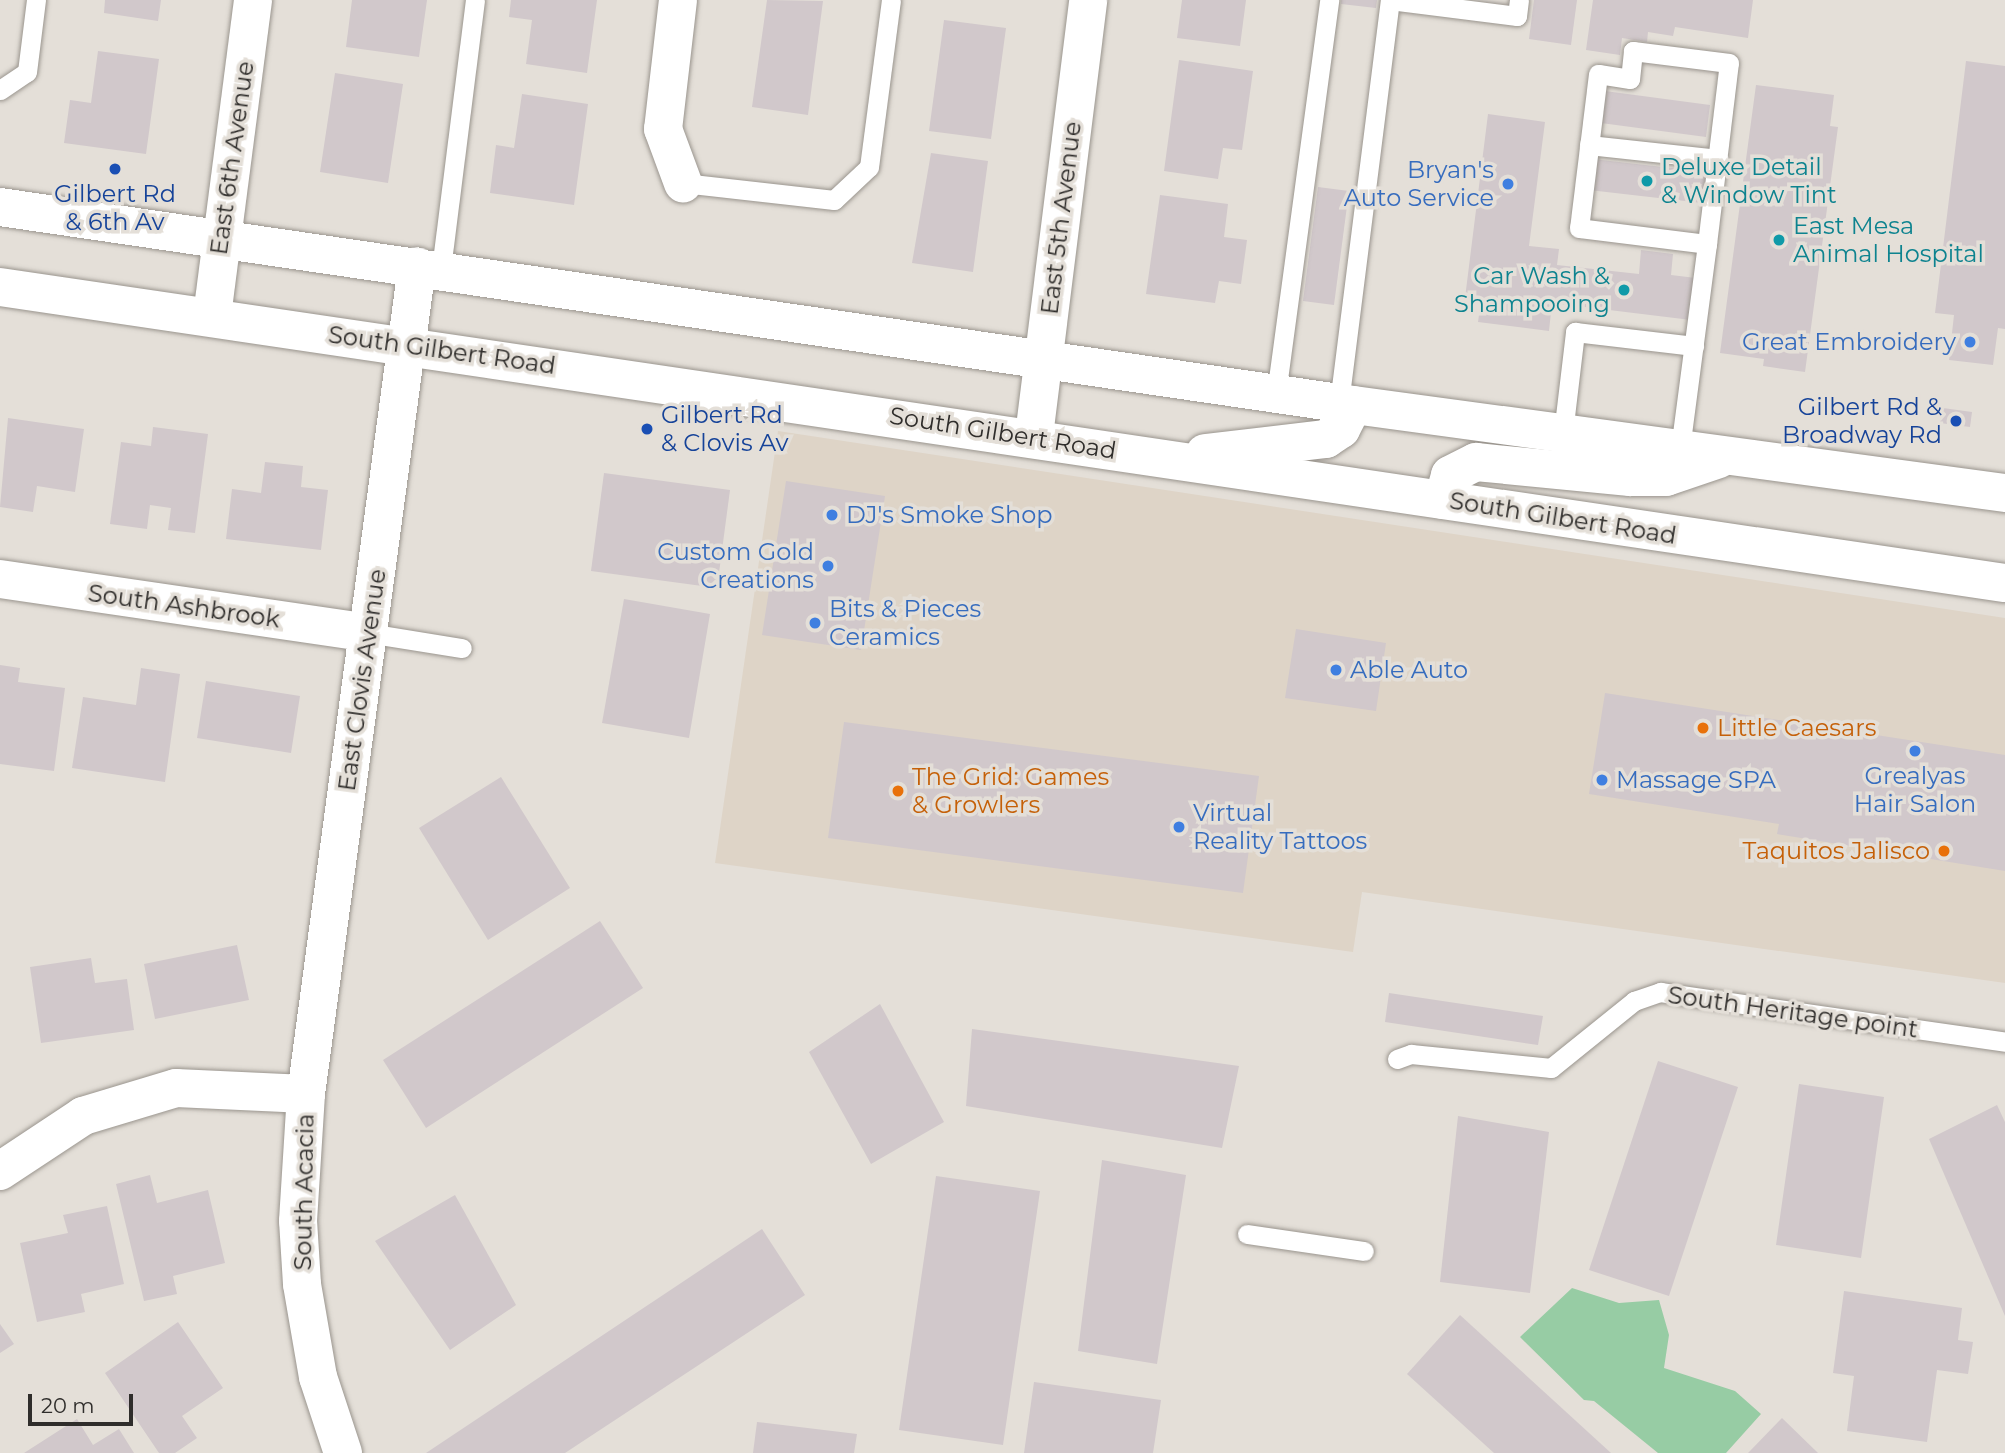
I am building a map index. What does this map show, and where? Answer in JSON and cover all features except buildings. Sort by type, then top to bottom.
[{"type":"main road","name":"East 6th Avenue","points":[[212,316],[253,0]]},
{"type":"main road","points":[[678,0],[663,130],[683,183]]},
{"type":"main road","name":"East 5th Avenue","points":[[1034,436],[1088,0]]},
{"type":"main road","points":[[0,207],[1346,404],[2005,493]]},
{"type":"main road","name":"East Clovis Avenue","points":[[306,1094],[407,345],[429,268]]},
{"type":"main road","name":"South Gilbert Road","points":[[0,287],[1034,436],[2005,583]]},
{"type":"main road","points":[[1175,459],[1245,446],[1326,439],[1341,429],[1346,404]]},
{"type":"main road","points":[[1443,500],[1450,475],[1476,462],[1666,477],[1728,456]]},
{"type":"main road","name":"South Ashbrook","points":[[0,579],[368,633]]},
{"type":"main road","points":[[0,1171],[83,1116],[176,1088],[306,1094]]},
{"type":"main road","name":"South Acacia","points":[[306,1094],[298,1222],[302,1284],[318,1377],[337,1451]]},
{"type":"lane","points":[[0,90],[27,72],[36,0]]},
{"type":"lane","points":[[429,268],[475,0]]},
{"type":"lane","points":[[683,183],[834,200],[869,167],[891,0]]},
{"type":"lane","points":[[1276,394],[1329,0]]},
{"type":"lane","points":[[1346,404],[1390,0],[1517,16],[1519,0]]},
{"type":"lane","points":[[1680,449],[1694,346],[1718,159],[1729,63],[1633,51],[1630,79],[1598,74],[1579,228],[1707,244]]},
{"type":"lane","points":[[1590,145],[1718,159]]},
{"type":"lane","points":[[1563,433],[1575,332],[1694,346]]},
{"type":"lane","points":[[368,633],[462,648]]},
{"type":"lane","name":"South Heritage point","points":[[1397,1059],[1411,1054],[1551,1068],[1634,1001],[1660,992],[2005,1042]]},
{"type":"lane","points":[[1247,1234],[1364,1251]]},
{"type":"shaded area","points":[[778,431],[2005,618],[2005,983],[1362,892],[1353,952],[715,863]]},
{"type":"green space","points":[[1572,1288],[1619,1303],[1659,1300],[1669,1335],[1664,1368],[1735,1391],[1761,1414],[1726,1453],[1658,1453],[1594,1401],[1584,1400],[1520,1337]]},
{"type":"place","name":"Gilbert Rd & 6th Av","points":[[115,169]]},
{"type":"place","name":"Deluxe Detail & Window Tint","points":[[1647,181]]},
{"type":"place","name":"Bryan's Auto Service","points":[[1508,184]]},
{"type":"place","name":"East Mesa Animal Hospital","points":[[1779,240]]},
{"type":"place","name":"Car Wash & Shampooing","points":[[1624,290]]},
{"type":"place","name":"Great Embroidery","points":[[1970,342]]},
{"type":"place","name":"Gilbert Rd & Broadway Rd","points":[[1956,421]]},
{"type":"place","name":"Gilbert Rd & Clovis Av","points":[[647,429]]},
{"type":"place","name":"DJ's Smoke Shop","points":[[832,515]]},
{"type":"place","name":"Custom Gold Creations","points":[[828,566]]},
{"type":"place","name":"Bits & Pieces Ceramics","points":[[815,623]]},
{"type":"place","name":"Able Auto","points":[[1336,670]]},
{"type":"place","name":"Little Caesars","points":[[1703,728]]},
{"type":"place","name":"Grealyas Hair Salon","points":[[1915,751]]},
{"type":"place","name":"Massage SPA","points":[[1602,780]]},
{"type":"place","name":"The Grid: Games & Growlers","points":[[898,791]]},
{"type":"place","name":"Virtual Reality Tattoos","points":[[1179,827]]},
{"type":"place","name":"Taquitos Jalisco","points":[[1944,851]]}]
